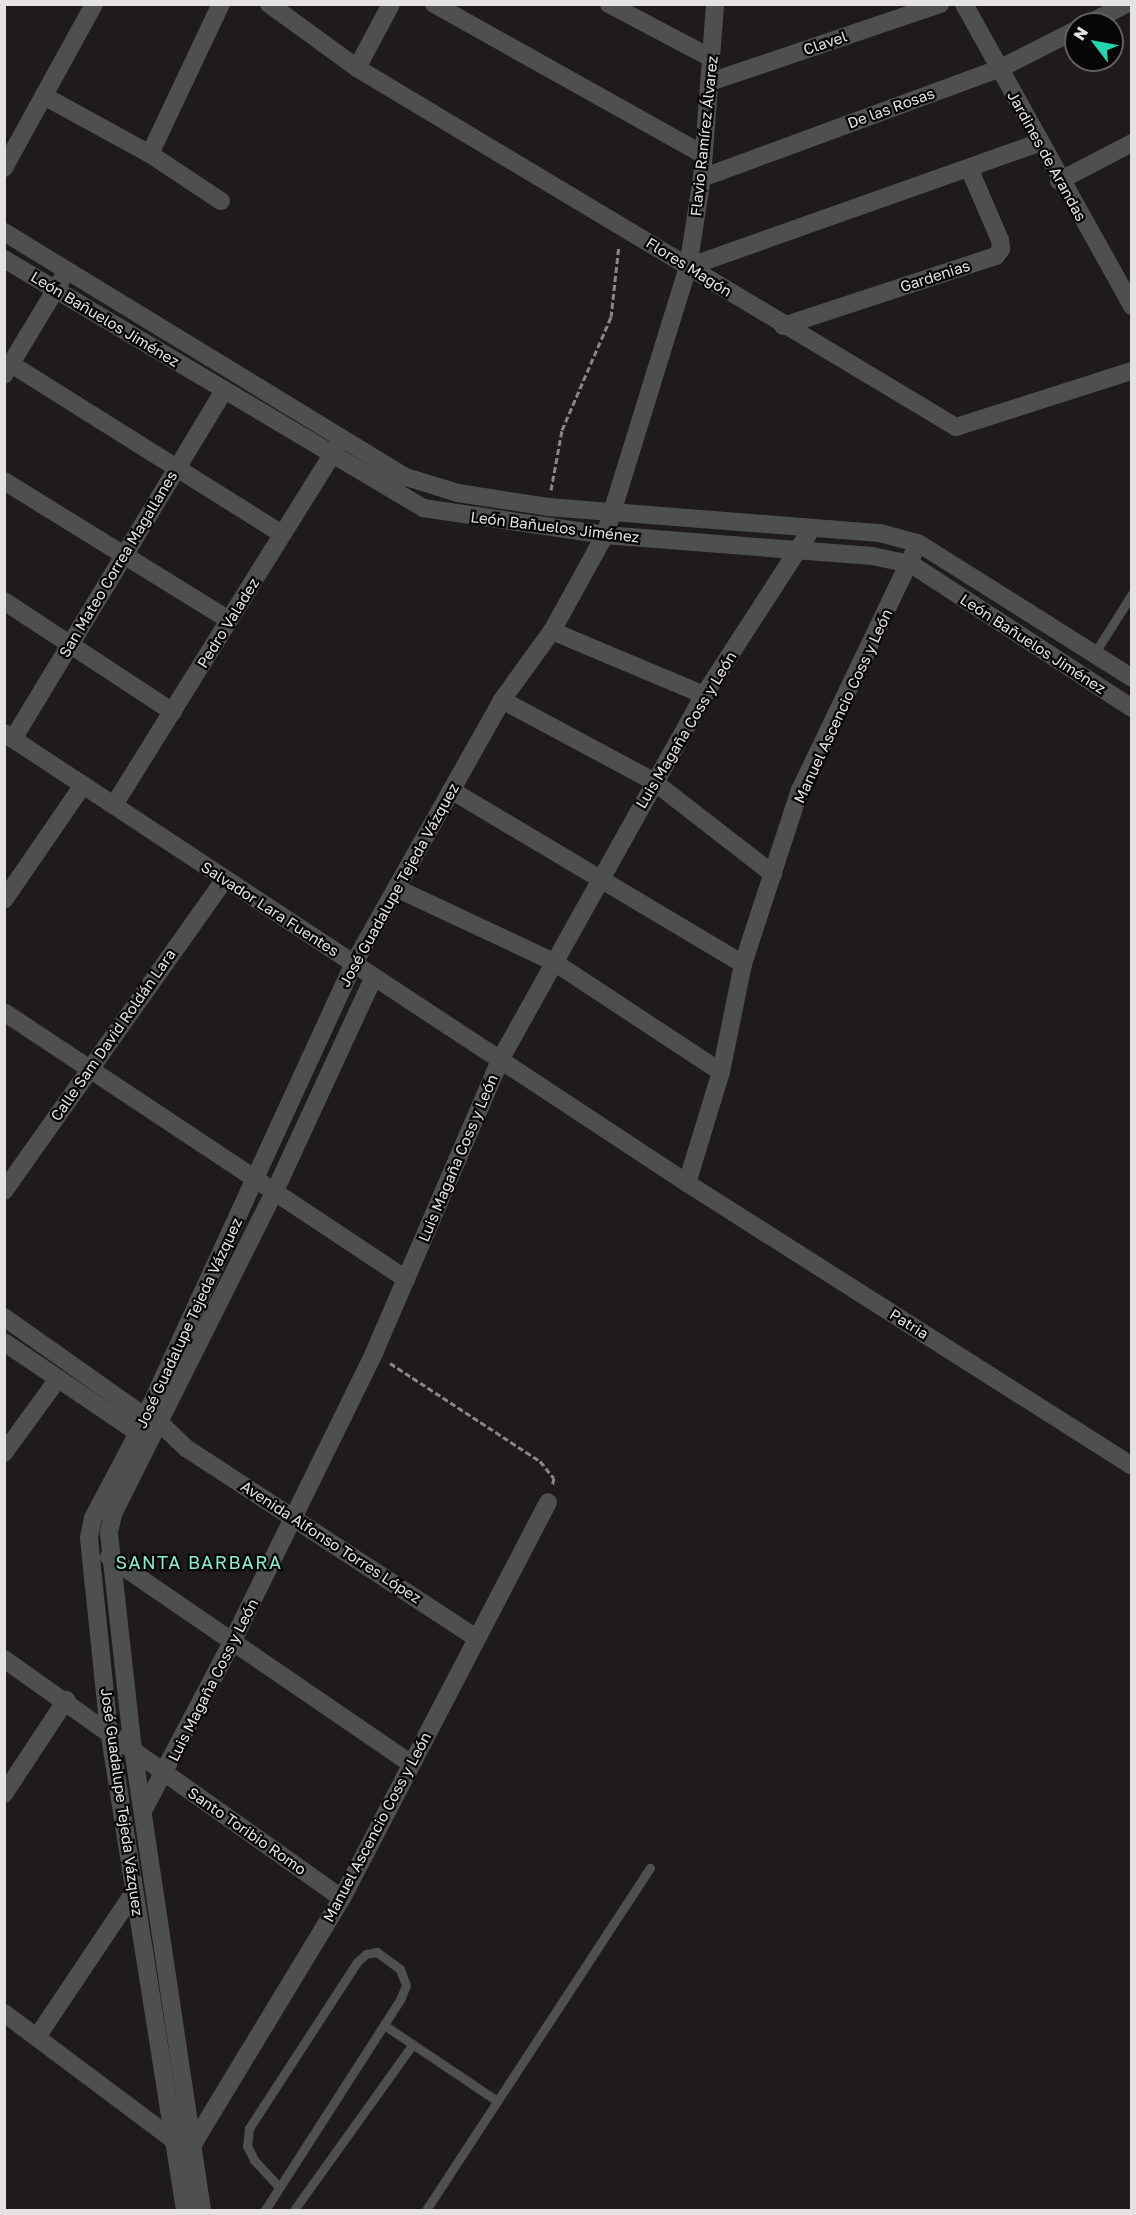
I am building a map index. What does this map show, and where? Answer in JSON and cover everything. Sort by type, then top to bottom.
[{"type":"street","points":[[4,168],[11,142],[44,96],[94,4]]},
{"type":"street","points":[[150,154],[221,4]]},
{"type":"street","points":[[357,68],[391,4]]},
{"type":"street","points":[[434,4],[702,154]]},
{"type":"street","points":[[609,4],[711,58]]},
{"type":"street","name":"Flavio Ramírez Álvarez","points":[[613,512],[688,267],[702,178],[702,154],[716,4]]},
{"type":"street","name":"Clavel","points":[[710,82],[939,4]]},
{"type":"street","name":"Jardines de Arandas","points":[[964,4],[1059,181],[1131,306]]},
{"type":"street","points":[[1111,12],[1126,4]]},
{"type":"street","name":"Flores Magón","points":[[277,7],[357,68],[630,229],[783,326],[956,427],[1131,371]]},
{"type":"street","name":"De las Rosas","points":[[702,178],[999,69],[1064,36]]},
{"type":"street","points":[[44,96],[150,154],[221,201]]},
{"type":"street","points":[[1059,181],[1131,142]]},
{"type":"street","points":[[688,267],[1038,143]]},
{"type":"street","name":"Gardenias","points":[[783,326],[996,256],[1001,249],[1000,240],[969,168]]},
{"type":"street","name":"León Bañuelos Jiménez","points":[[4,232],[68,270],[337,447],[423,508],[605,535],[872,556],[911,564],[1131,708]]},
{"type":"street","name":"León Bañuelos Jiménez","points":[[4,258],[224,390],[337,447],[427,485],[548,507],[880,533],[918,543],[1131,678]]},
{"type":"street","points":[[68,270],[8,370],[176,468],[282,534]]},
{"type":"street","name":"San Mateo Correa Magallanes","points":[[9,736],[71,645],[224,390]]},
{"type":"street","name":"Pedro Valadez","points":[[114,805],[337,447]]},
{"type":"street","points":[[4,481],[229,620]]},
{"type":"street","points":[[423,508],[427,485]]},
{"type":"street","name":"José Guadalupe Tejeda Vázquez","points":[[202,2211],[133,1752],[109,1557],[113,1514],[255,1180],[354,963],[502,700],[552,631],[605,535],[613,512]]},
{"type":"street","name":"Luis Magaña Coss y León","points":[[143,1811],[233,1640],[374,1353],[500,1060],[653,782],[704,695],[812,528]]},
{"type":"street","name":"Manuel Ascencio Coss y León","points":[[687,1183],[721,1072],[743,964],[800,790],[911,564],[918,543]]},
{"type":"street","points":[[4,601],[173,712]]},
{"type":"street","points":[[552,631],[704,695]]},
{"type":"street","points":[[502,700],[653,782],[772,874]]},
{"type":"street","name":"Salvador Lara Fuentes","points":[[9,736],[224,880],[687,1183]]},
{"type":"street","points":[[4,900],[83,785]]},
{"type":"street","points":[[451,790],[601,877],[743,964]]},
{"type":"street","name":"Calle Sam David Roldán Lara","points":[[7,1182],[224,880]]},
{"type":"street","points":[[396,888],[554,962],[721,1072]]},
{"type":"street","name":"José Guadalupe Tejeda Vázquez","points":[[153,1420],[274,1193],[375,977]]},
{"type":"street","points":[[4,1012],[88,1070],[406,1279]]},
{"type":"street","name":"Patria","points":[[687,1183],[1131,1466]]},
{"type":"street","name":"Avenida Alfonso Torres López","points":[[4,1317],[153,1420],[186,1448],[294,1516],[476,1638]]},
{"type":"street","name":"Avenida Alfonso Torres López","points":[[4,1342],[145,1438],[186,1448]]},
{"type":"street","points":[[4,1453],[57,1380]]},
{"type":"street","name":"José Guadalupe Tejeda Vázquez","points":[[145,1438],[93,1518],[89,1538],[110,1732],[184,2211]]},
{"type":"street","name":"Manuel Ascencio Coss y León","points":[[193,2144],[342,1898],[548,1502]]},
{"type":"street","points":[[109,1557],[411,1764]]},
{"type":"street","name":"Santo Toribio Romo","points":[[4,1659],[66,1700],[133,1752],[342,1898]]},
{"type":"street","points":[[4,1794],[66,1700]]},
{"type":"street","points":[[37,2037],[134,1892]]},
{"type":"street","points":[[4,2013],[171,2138],[193,2144]]},
{"type":"lane","points":[[1094,654],[1131,594]]},
{"type":"lane","points":[[426,2211],[650,1868]]},
{"type":"lane","points":[[265,2211],[384,2025],[406,1985],[400,1969],[377,1953],[366,1954],[357,1962],[249,2128],[248,2146],[254,2160],[279,2187]]},
{"type":"lane","points":[[384,2025],[497,2101]]},
{"type":"lane","points":[[294,2211],[413,2044]]},
{"type":"path","points":[[548,507],[562,430],[611,317],[617,284],[617,249],[630,229]]},
{"type":"path","points":[[374,1353],[540,1461],[554,1478],[548,1502]]},
{"type":"district","name":"SANTA BARBARA","points":[[199,1562]]}]
